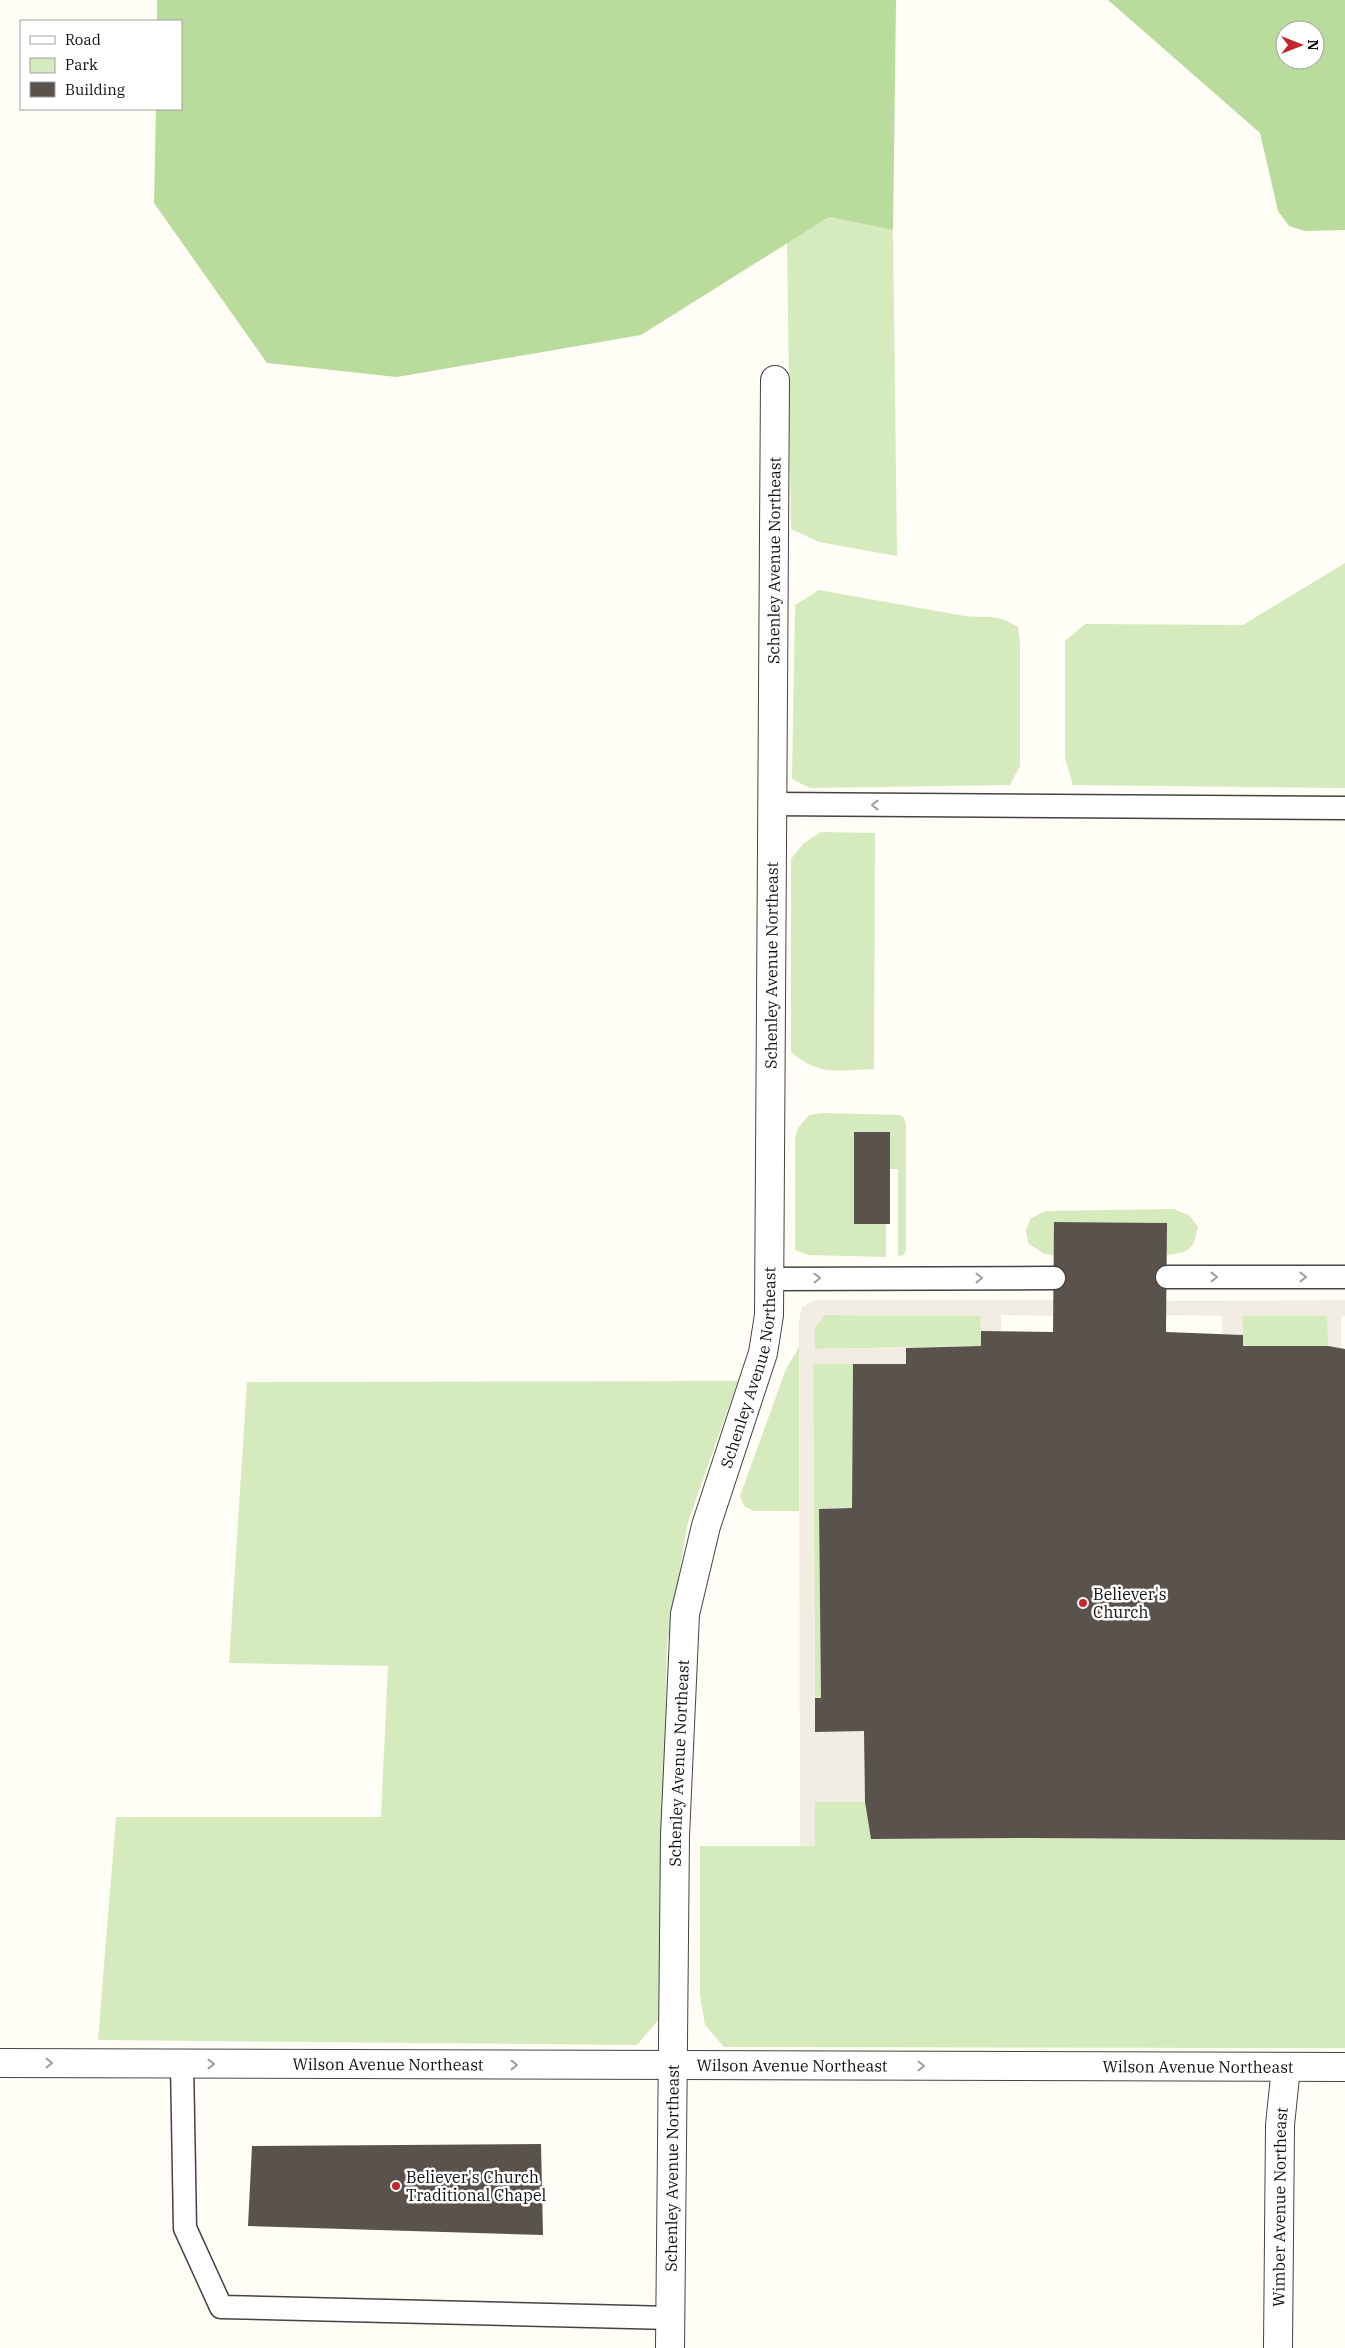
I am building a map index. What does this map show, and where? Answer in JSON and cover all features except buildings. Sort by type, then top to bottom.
[{"type":"street","name":"Schenley Avenue Northeast","points":[[670,2348],[675,1836],[682,1650],[686,1614],[706,1526],[762,1354],[768,1315],[775,380]]},
{"type":"street","name":"Wilson Avenue Northeast","points":[[0,2063],[1345,2067]]},
{"type":"street","name":"Wimber Avenue Northeast","points":[[1278,2348],[1280,2125],[1286,2067]]},
{"type":"lane","points":[[772,804],[1345,808]]},
{"type":"lane","points":[[1167,1277],[1345,1277]]},
{"type":"lane","points":[[768,1279],[1054,1278]]},
{"type":"lane","points":[[182,2064],[184,2228],[221,2306],[671,2318]]},
{"type":"green space","points":[[157,0],[896,0],[893,230],[829,217],[641,335],[397,377],[267,363],[154,203],[156,110],[182,110],[182,20],[157,20]]},
{"type":"green space","points":[[1108,0],[1345,0],[1345,230],[1305,231],[1289,226],[1278,211],[1260,133]]},
{"type":"green space","points":[[829,217],[893,230],[897,556],[819,542],[791,529],[787,243]]},
{"type":"green space","points":[[1345,563],[1345,788],[1073,785],[1065,757],[1065,641],[1085,624],[1243,625]]},
{"type":"green space","points":[[819,590],[959,615],[995,617],[1018,627],[1020,643],[1020,766],[1010,785],[810,788],[792,779],[795,605]]},
{"type":"green space","points":[[821,832],[875,833],[874,1069],[840,1071],[821,1069],[802,1060],[791,1052],[791,859],[804,843]]},
{"type":"green space","points":[[824,1113],[900,1115],[904,1118],[906,1125],[906,1250],[903,1255],[898,1256],[898,1169],[890,1169],[889,1132],[854,1132],[854,1224],[886,1224],[886,1257],[808,1255],[795,1250],[795,1138],[798,1128],[809,1115]]},
{"type":"green space","points":[[1174,1209],[1190,1216],[1198,1227],[1192,1245],[1181,1253],[1167,1255],[1167,1223],[1054,1222],[1054,1255],[1044,1254],[1028,1243],[1026,1230],[1031,1218],[1046,1211]]},
{"type":"green space","points":[[825,1315],[981,1316],[981,1346],[815,1349],[815,1327]]},
{"type":"green space","points":[[1243,1316],[1328,1316],[1328,1346],[1243,1346]]},
{"type":"green space","points":[[799,1347],[799,1511],[754,1511],[744,1506],[740,1496],[786,1369]]},
{"type":"green space","points":[[813,1364],[853,1364],[852,1508],[819,1509],[821,1698],[815,1698]]},
{"type":"green space","points":[[738,1381],[688,1522],[667,1644],[659,2019],[637,2045],[98,2040],[116,1817],[381,1817],[388,1666],[229,1663],[247,1382]]},
{"type":"green space","points":[[815,1802],[865,1802],[871,1839],[1345,1840],[1345,2048],[724,2047],[705,2025],[700,1995],[700,1846],[815,1846]]},
{"type":"shaded area","points":[[815,1300],[1053,1300],[1053,1316],[1001,1315],[1001,1332],[981,1331],[980,1316],[825,1315],[815,1327],[815,1349],[906,1348],[906,1364],[813,1364],[815,1732],[864,1731],[865,1802],[815,1802],[815,1846],[800,1846],[799,1321],[802,1307]]},
{"type":"shaded area","points":[[1345,1300],[1345,1316],[1341,1316],[1341,1349],[1328,1346],[1327,1316],[1243,1316],[1243,1335],[1222,1334],[1222,1316],[1166,1315],[1166,1301]]},
{"type":"place","name":"Believer's Church","points":[[1083,1603]]},
{"type":"place","name":"Believer's Church Traditional Chapel","points":[[396,2186]]}]
